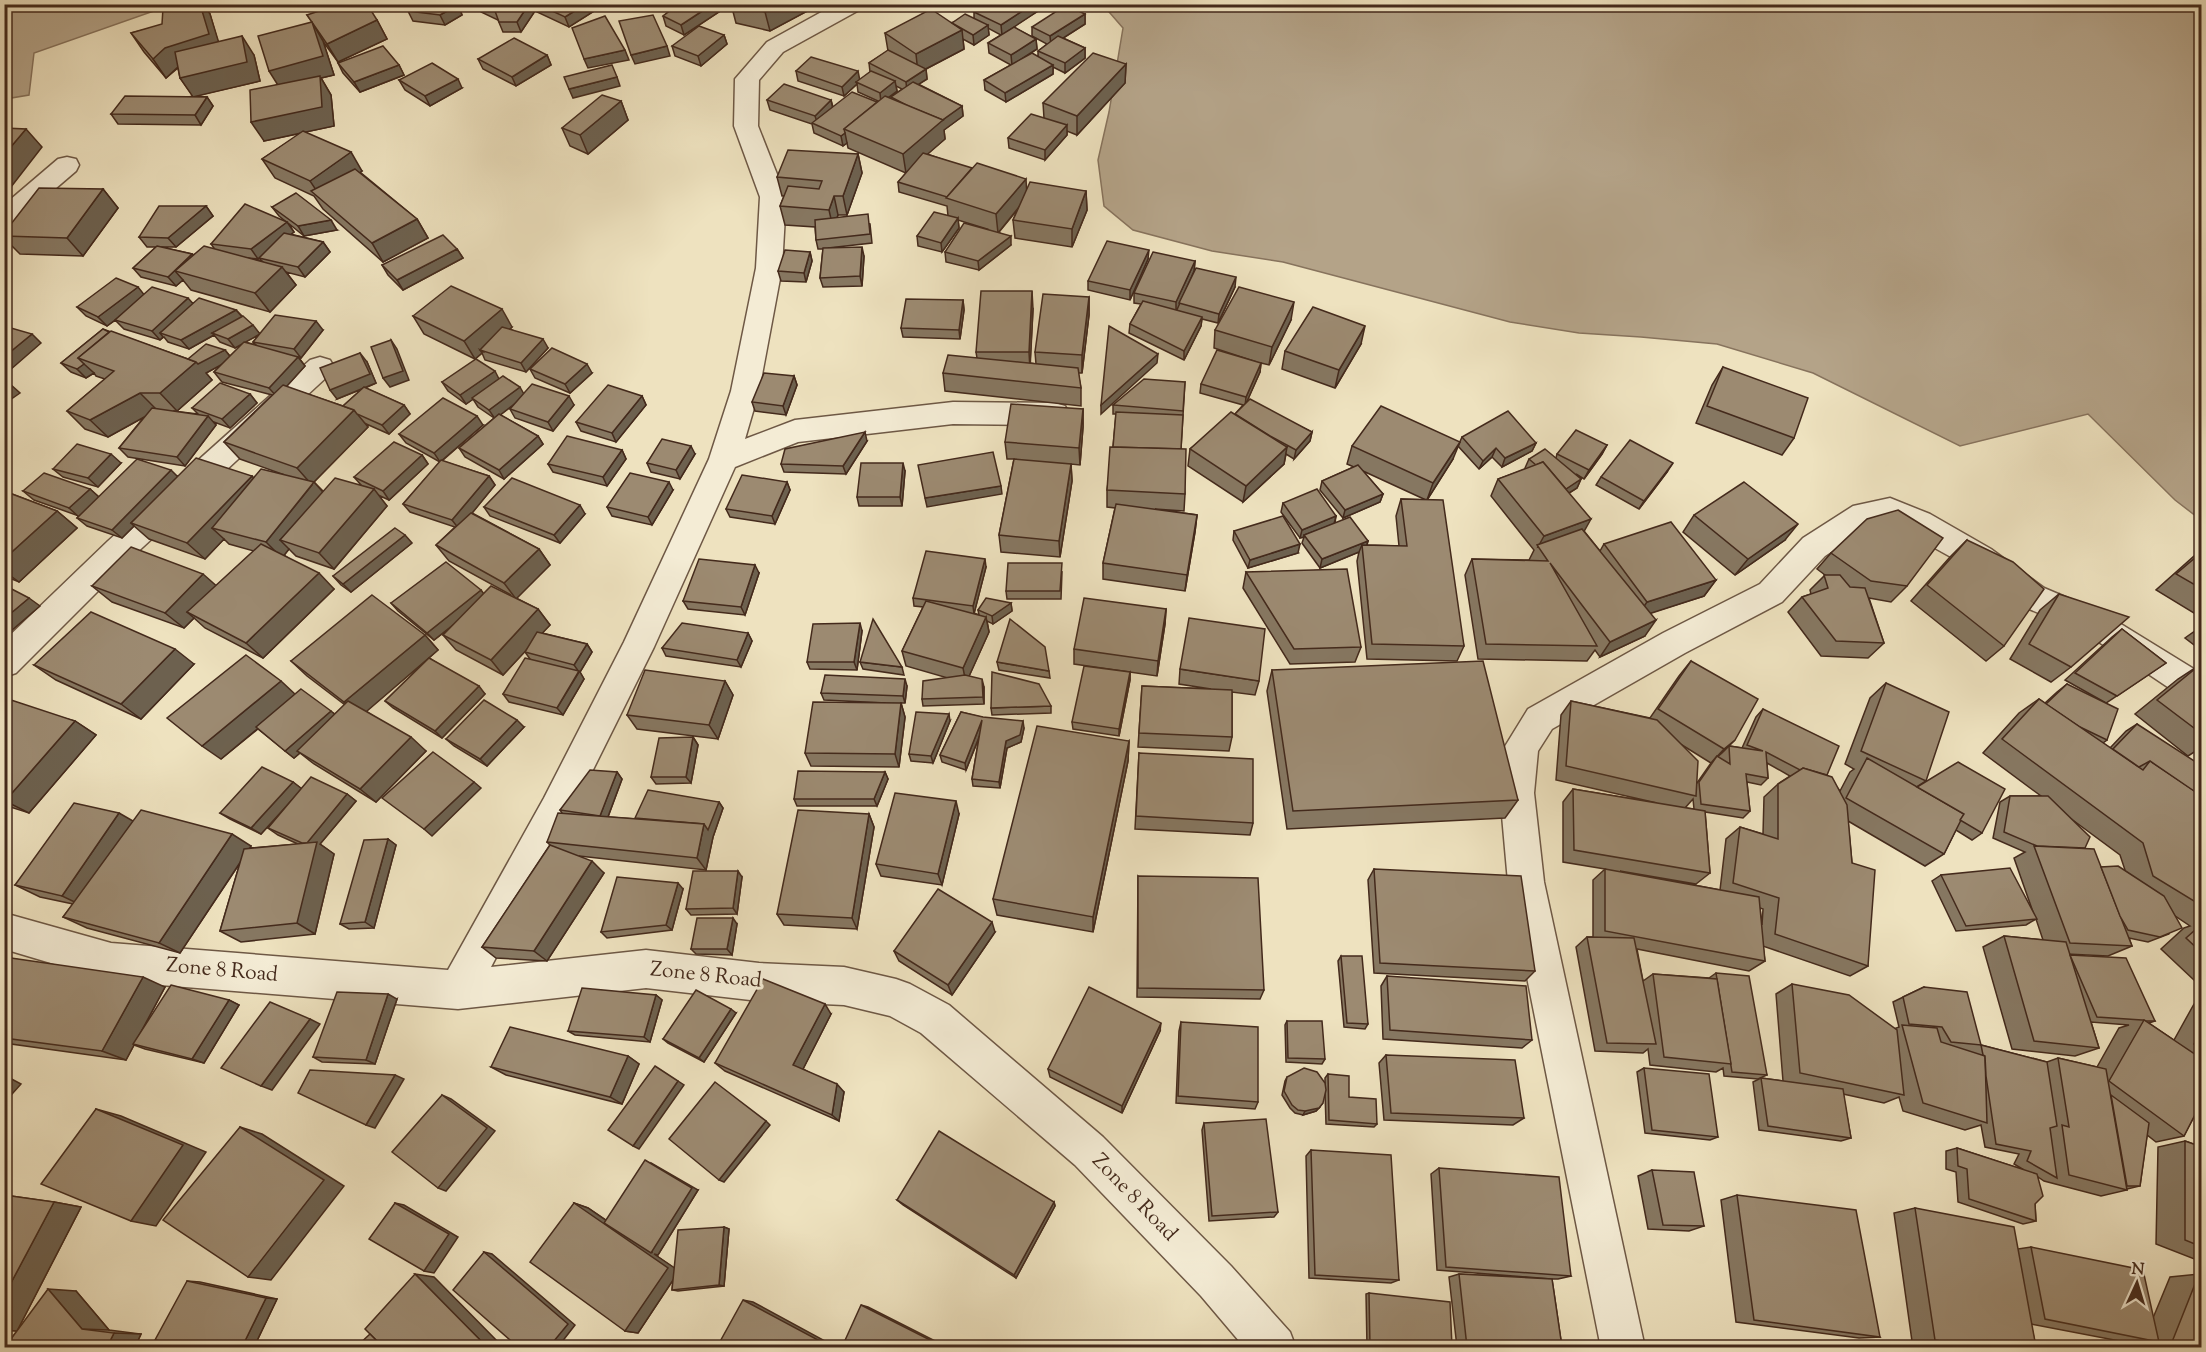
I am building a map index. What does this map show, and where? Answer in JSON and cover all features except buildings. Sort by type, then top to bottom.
[{"type":"street","points":[[458,990],[556,809],[628,667],[724,459],[745,391],[769,268],[773,197],[746,126],[747,79],[775,47],[853,4]]},
{"type":"street","points":[[4,219],[67,165]]},
{"type":"street","points":[[4,663],[119,550],[320,367]]},
{"type":"street","points":[[724,459],[795,431],[953,413],[1077,415]]},
{"type":"street","points":[[1623,1347],[1526,882],[1517,793],[1521,748],[1540,719],[1674,643],[1772,593],[1814,547],[1864,514],[1890,510],[1919,523],[1980,558],[2033,597],[2101,627],[2202,692]]},
{"type":"street","name":"Zone 8 Road","points":[[4,931],[111,962],[458,990],[646,969],[759,982],[844,986],[896,998],[935,1019],[1089,1151],[1216,1281],[1274,1347]]},
{"type":"shaded area","points":[[5,4],[171,5],[34,53],[29,95],[5,99]]},
{"type":"shaded area","points":[[1103,5],[2201,5],[2201,520],[2175,500],[2088,414],[1960,446],[1813,373],[1717,344],[1579,333],[1510,322],[1283,262],[1212,251],[1133,230],[1104,206],[1098,160],[1109,112],[1123,28]]}]
